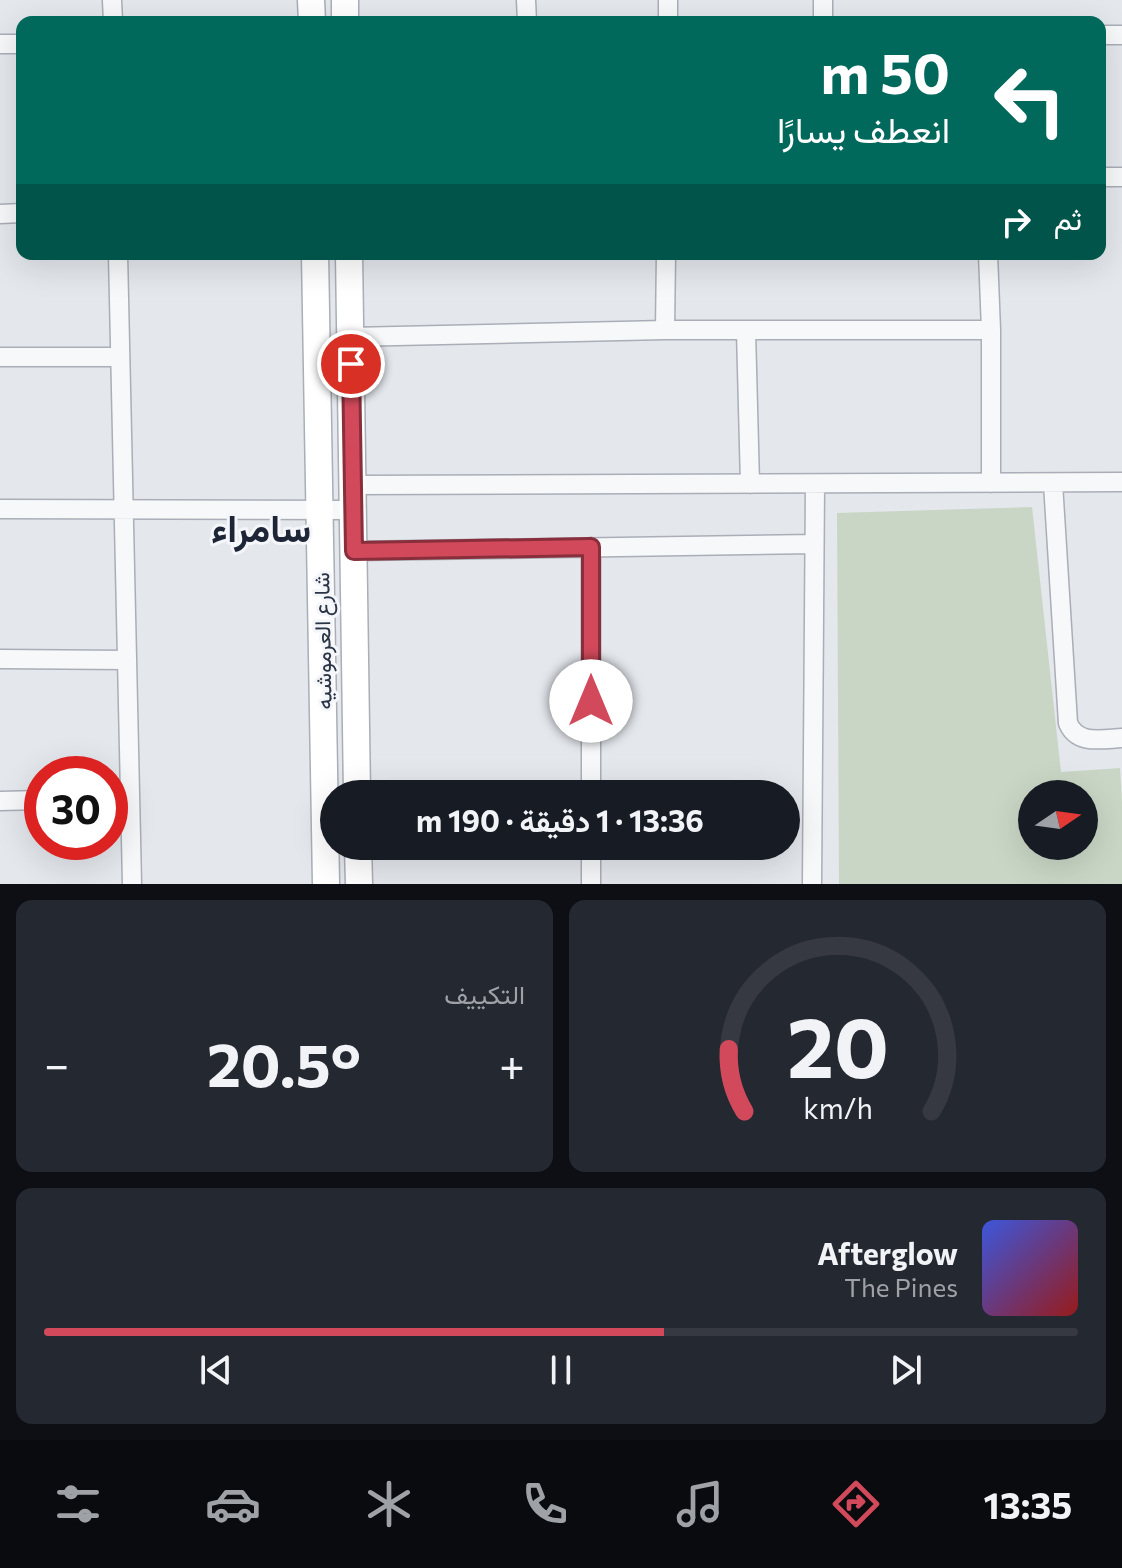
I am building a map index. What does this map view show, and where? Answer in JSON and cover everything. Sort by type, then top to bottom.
[{"type":"street","points":[[118,260],[132,884]]},
{"type":"street","name":"شارع العرموشيه","points":[[315,260],[326,884]]},
{"type":"street","name":"شارع العرموشيه","points":[[349,260],[357,780]]},
{"type":"street","points":[[665,330],[666,260]]},
{"type":"street","points":[[988,260],[991,483]]},
{"type":"street","points":[[351,337],[665,330],[991,330]]},
{"type":"street","points":[[746,331],[750,484]]},
{"type":"street","points":[[0,357],[120,357]]},
{"type":"street","points":[[318,419],[352,418]]},
{"type":"street","points":[[0,509],[320,510],[353,498],[750,484],[1122,482]]},
{"type":"street","points":[[1053,483],[1068,723],[1073,733],[1082,738],[1122,738]]},
{"type":"street","points":[[812,884],[815,484]]},
{"type":"street","points":[[354,551],[814,544]]},
{"type":"street","points":[[591,547],[591,780]]},
{"type":"street","points":[[0,659],[127,660]]},
{"type":"street","points":[[0,801],[24,800]]},
{"type":"street","points":[[358,860],[359,884]]},
{"type":"street","points":[[591,860],[591,884]]},
{"type":"green space","points":[[1032,507],[1061,772],[1120,768],[1122,884],[839,884],[837,513]]},
{"type":"district","name":"سامراء","points":[[261,526]]},
{"type":"route","points":[[351,364],[354,551],[591,547],[591,701]]}]
